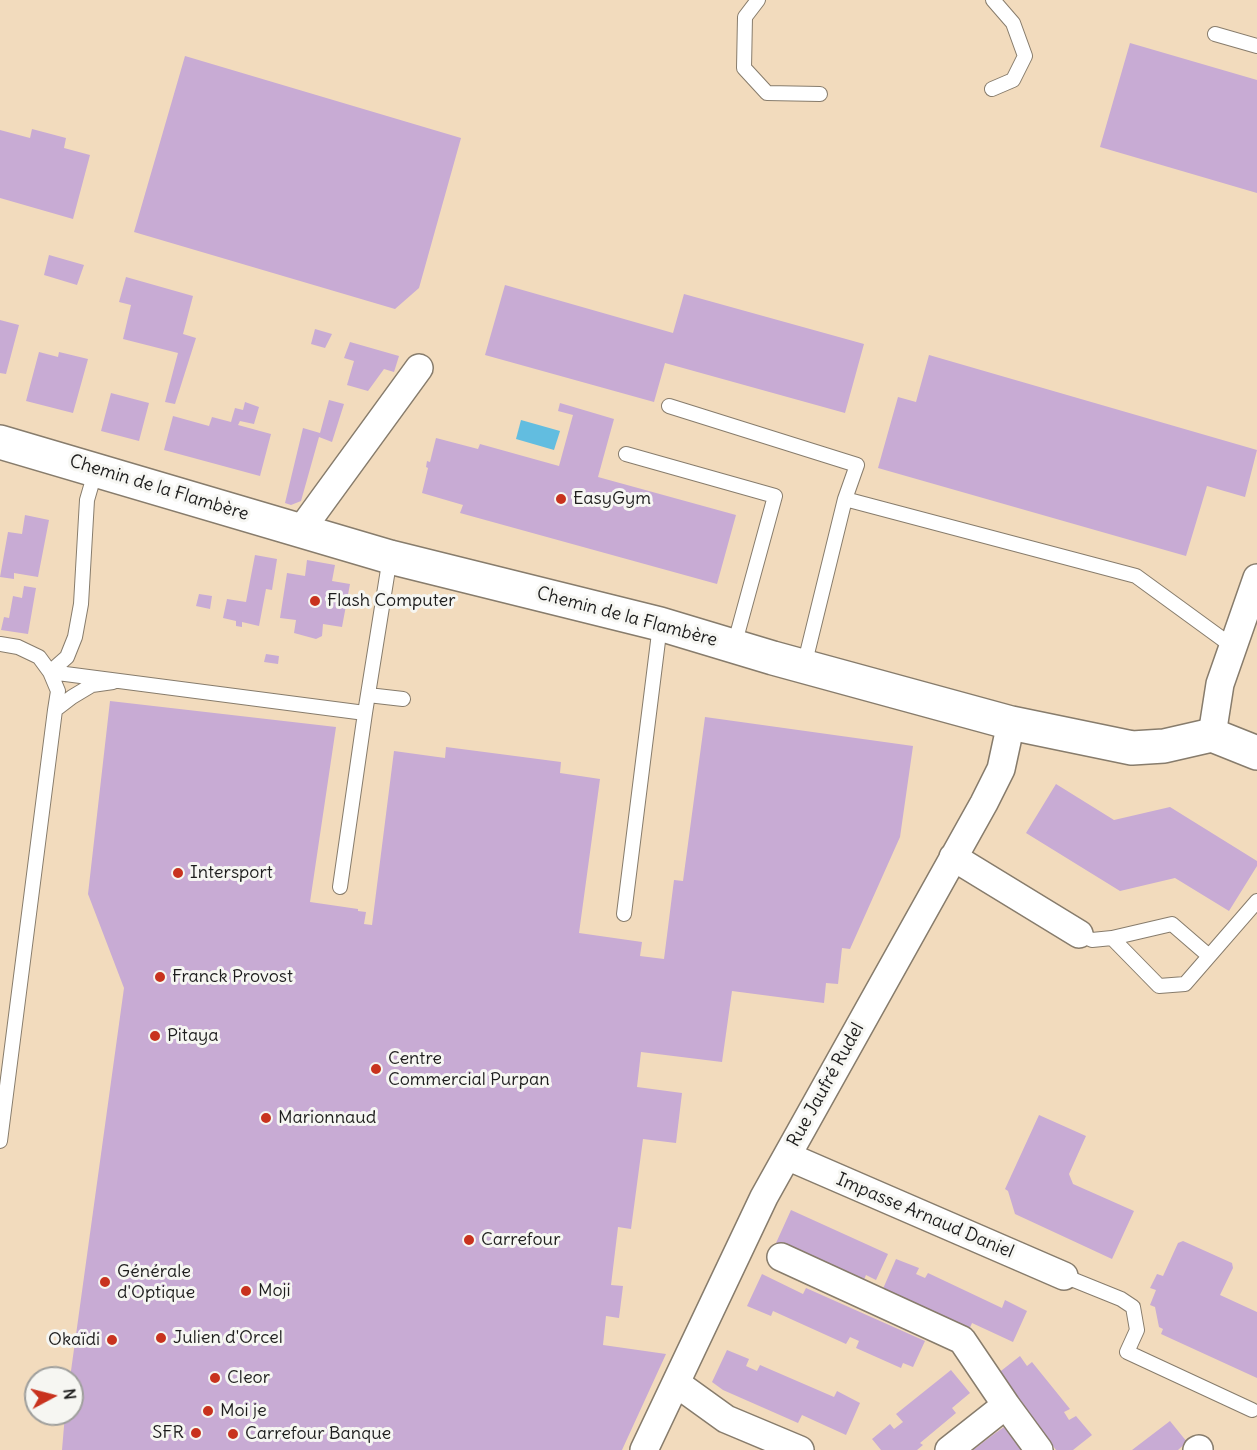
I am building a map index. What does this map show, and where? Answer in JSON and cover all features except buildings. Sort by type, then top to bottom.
[{"type":"street","points":[[301,530],[419,368]]},
{"type":"street","name":"Chemin de la Flambère","points":[[0,442],[97,468],[390,556],[660,624],[1011,723],[1132,748],[1164,746],[1212,735]]},
{"type":"street","points":[[1257,578],[1220,684],[1212,735],[1257,753]]},
{"type":"street","name":"Rue Jaufré Rudel","points":[[644,1450],[744,1237],[1000,769],[1011,723]]},
{"type":"street","points":[[953,857],[1079,934]]},
{"type":"street","name":"Impasse Arnaud Daniel","points":[[787,1156],[1064,1276]]},
{"type":"street","points":[[780,1257],[962,1340],[1039,1450]]},
{"type":"street","points":[[676,1383],[726,1419],[800,1450]]},
{"type":"street","points":[[949,1450],[1006,1405]]},
{"type":"lane","points":[[758,0],[745,17],[744,68],[767,93],[820,94]]},
{"type":"lane","points":[[992,89],[1013,80],[1025,56],[1013,23],[993,0]]},
{"type":"lane","points":[[1215,34],[1257,46]]},
{"type":"lane","points":[[669,406],[857,465],[845,499],[804,666]]},
{"type":"lane","points":[[626,454],[775,496],[734,646]]},
{"type":"lane","points":[[50,672],[67,657],[75,637],[81,604],[87,500],[97,468]]},
{"type":"lane","points":[[845,499],[1137,576],[1232,645]]},
{"type":"lane","points":[[340,887],[390,556]]},
{"type":"lane","points":[[624,914],[660,624]]},
{"type":"lane","points":[[0,644],[18,646],[39,657],[50,672],[58,691],[0,1141]]},
{"type":"lane","points":[[50,672],[365,713]]},
{"type":"lane","points":[[56,710],[88,688],[113,682]]},
{"type":"lane","points":[[368,695],[403,699]]},
{"type":"lane","points":[[1112,938],[1159,986],[1185,984],[1257,901]]},
{"type":"lane","points":[[1079,934],[1092,940],[1112,938],[1172,924],[1209,956]]},
{"type":"lane","points":[[1064,1276],[1121,1299],[1132,1307],[1137,1330],[1127,1352],[1252,1410]]},
{"type":"water","points":[[521,420],[560,431],[554,450],[516,439]]},
{"type":"place","name":"EasyGym","points":[[561,499]]},
{"type":"place","name":"Flash Computer","points":[[315,601]]},
{"type":"place","name":"Intersport","points":[[178,873]]},
{"type":"place","name":"Franck Provost","points":[[160,977]]},
{"type":"place","name":"Pitaya","points":[[155,1036]]},
{"type":"place","name":"Centre Commercial Purpan","points":[[376,1069]]},
{"type":"place","name":"Marionnaud","points":[[266,1118]]},
{"type":"place","name":"Carrefour","points":[[469,1240]]},
{"type":"place","name":"Générale d'Optique","points":[[105,1282]]},
{"type":"place","name":"Moji","points":[[246,1291]]},
{"type":"place","name":"Julien d'Orcel","points":[[161,1338]]},
{"type":"place","name":"Okaïdi","points":[[112,1340]]},
{"type":"place","name":"Cleor","points":[[215,1378]]},
{"type":"place","name":"Moi je","points":[[208,1411]]},
{"type":"place","name":"SFR","points":[[196,1433]]},
{"type":"place","name":"Carrefour Banque","points":[[233,1434]]}]
